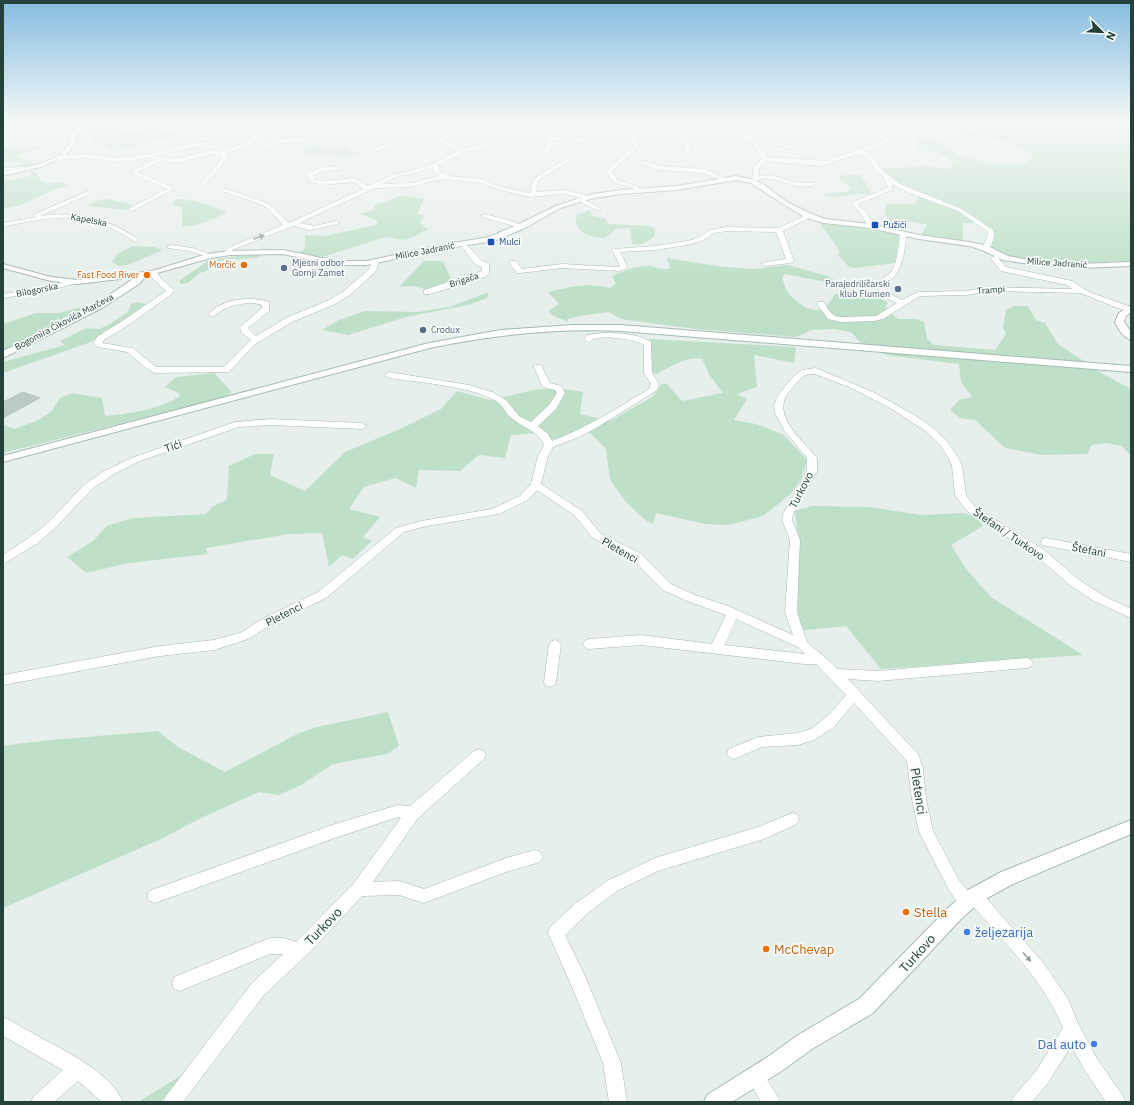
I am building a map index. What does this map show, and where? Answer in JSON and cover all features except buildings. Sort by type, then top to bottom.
[{"type":"street","points":[[132,209],[169,190],[170,188],[139,175]]},
{"type":"street","points":[[204,183],[212,175]]},
{"type":"street","points":[[312,175],[310,176],[316,183],[355,180],[369,187],[412,185],[431,178],[446,177],[473,179],[528,195],[570,192],[587,197]]},
{"type":"street","points":[[225,254],[232,248],[291,225],[337,204],[369,187],[401,175]]},
{"type":"street","points":[[441,175],[446,177]]},
{"type":"street","points":[[533,194],[535,182],[544,175]]},
{"type":"street","name":"Milice Jadranić","points":[[611,175],[615,181],[629,185],[640,191]]},
{"type":"street","points":[[713,175],[724,179]]},
{"type":"street","points":[[755,175],[755,180]]},
{"type":"street","points":[[883,175],[888,180],[909,192],[960,210],[991,231],[989,244],[985,248]]},
{"type":"street","name":"Milice Jadranić","points":[[3,266],[71,282],[150,275],[210,256],[225,254],[283,252],[348,264],[375,262],[436,248],[491,239],[522,226],[558,207],[587,197],[611,193],[677,188],[736,178],[755,180],[771,177],[794,184],[813,184]]},
{"type":"street","name":"Milice Jadranić","points":[[755,180],[785,203],[809,216],[831,222],[870,226],[937,240],[969,244],[985,248],[1014,260],[1079,266],[1131,264]]},
{"type":"street","points":[[870,226],[865,214],[854,203],[890,189],[888,180]]},
{"type":"street","points":[[224,190],[267,205],[291,225],[311,228],[336,223]]},
{"type":"street","name":"Kapelska","points":[[39,217],[37,214],[88,193]]},
{"type":"street","points":[[579,199],[598,209]]},
{"type":"street","name":"Kapelska","points":[[3,225],[39,217],[60,216],[95,220],[111,224],[136,240]]},
{"type":"street","points":[[484,216],[522,226]]},
{"type":"street","points":[[513,263],[520,271],[562,266],[619,269],[624,268],[624,266],[616,250],[655,248],[687,243],[700,240],[712,231],[726,229],[743,228],[779,230],[809,216]]},
{"type":"street","points":[[765,264],[790,261],[779,230]]},
{"type":"street","points":[[820,304],[830,316],[834,319],[841,320],[879,318],[902,303],[884,293],[882,287],[884,281],[894,273],[902,251],[903,233]]},
{"type":"street","name":"Brigača","points":[[427,292],[482,275],[486,272],[486,266],[478,262],[463,244]]},
{"type":"street","points":[[170,247],[190,249],[210,256]]},
{"type":"street","name":"Trampi","points":[[999,255],[995,261],[1004,269],[1068,283],[1086,294],[1130,309]]},
{"type":"street","points":[[296,270],[311,267],[326,260]]},
{"type":"street","points":[[150,275],[164,283],[170,291],[101,338],[98,344],[109,348],[130,350],[146,362],[151,369],[193,371],[226,370],[251,343],[289,320],[347,293],[366,276],[375,265],[375,262]]},
{"type":"street","name":"Bogomira Ćikovića Marčeva","points":[[3,355],[87,312],[150,275]]},
{"type":"street","name":"Bilogorska","points":[[3,296],[48,288],[71,282]]},
{"type":"street","name":"Trampi","points":[[902,303],[918,294],[967,293],[990,289],[1082,291]]},
{"type":"street","points":[[213,314],[219,309],[244,302],[257,301],[266,304],[266,309],[244,327],[244,330],[256,340]]},
{"type":"street","points":[[1130,309],[1123,313],[1120,318],[1120,325],[1131,337]]},
{"type":"street","points":[[3,459],[429,346],[494,333],[532,329],[590,326],[1131,369]]},
{"type":"street","points":[[536,485],[543,456],[550,445],[576,435],[593,426],[647,395],[653,390],[655,384],[648,374],[648,344],[644,340],[635,338],[596,336],[590,337],[588,340]]},
{"type":"street","points":[[532,426],[553,407],[561,393],[558,388],[546,385],[538,366]]},
{"type":"street","name":"Turkovo","points":[[787,520],[788,514],[812,471],[812,458],[787,429],[779,410],[781,398],[798,375],[810,370],[816,371]]},
{"type":"street","name":"Štefani / Turkovo","points":[[816,371],[870,393],[894,406],[933,433],[948,447],[955,460],[958,486],[963,502],[971,509],[1039,552],[1074,582],[1098,598],[1131,614]]},
{"type":"street","points":[[389,375],[469,388],[489,394],[503,402],[516,418],[532,426],[545,436],[550,445]]},
{"type":"street","name":"Tići","points":[[3,560],[15,554],[52,525],[89,486],[110,472],[137,459],[238,424],[271,422],[362,426]]},
{"type":"street","name":"Pletenci","points":[[3,680],[160,651],[214,645],[244,636],[268,621],[322,595],[400,530],[421,524],[496,512],[524,498],[536,485],[578,513],[597,536],[636,556],[667,587],[802,644],[835,674],[854,694],[913,758],[916,768],[919,799],[926,832],[954,885],[970,899],[1039,971],[1062,1005],[1072,1030],[1090,1063],[1117,1102]]},
{"type":"street","name":"Pletenci","points":[[787,520],[795,540],[791,612],[802,644]]},
{"type":"street","name":"Štefani","points":[[1046,542],[1131,558]]},
{"type":"street","points":[[716,648],[733,614]]},
{"type":"street","points":[[588,644],[641,640],[804,659],[818,659]]},
{"type":"street","points":[[550,682],[555,645]]},
{"type":"street","points":[[835,674],[878,676],[1027,663]]},
{"type":"street","points":[[734,753],[765,741],[792,740],[810,736],[827,725],[838,715],[854,694]]},
{"type":"street","name":"Turkovo","points":[[172,1102],[258,989],[298,951],[359,888],[413,814],[442,786],[479,755]]},
{"type":"street","points":[[155,896],[332,832],[398,811],[413,814]]},
{"type":"street","points":[[618,1102],[612,1063],[582,988],[556,934],[582,908],[612,886],[655,865],[764,832],[792,819]]},
{"type":"street","name":"Turkovo","points":[[714,1102],[805,1042],[866,1006],[883,990],[932,936],[970,899],[1007,878],[1130,830]]},
{"type":"street","points":[[359,888],[372,890],[399,888],[424,896],[506,865],[535,857]]},
{"type":"street","points":[[180,983],[270,946],[284,946],[298,951]]},
{"type":"street","points":[[3,1026],[78,1069],[105,1090],[114,1102]]},
{"type":"street","points":[[1020,1102],[1042,1077],[1072,1030]]},
{"type":"street","points":[[40,1102],[78,1069]]},
{"type":"street","points":[[755,1076],[772,1102]]},
{"type":"green space","points":[[37,175],[41,180],[47,183],[65,182],[67,186],[51,191],[20,205],[3,208],[3,183],[6,182],[4,179],[14,180]]},
{"type":"green space","points":[[862,175],[863,179],[872,193],[866,195],[857,194],[835,196],[822,194],[850,190],[851,187],[837,176]]},
{"type":"green space","points":[[885,175],[1131,175],[1131,261],[1060,263],[1025,260],[1008,256],[992,249],[992,235],[977,223],[963,223],[963,241],[921,236],[927,225],[925,224],[906,221],[894,228],[885,225],[890,220],[885,214],[886,204],[915,204],[919,197],[892,183]]},
{"type":"green space","points":[[402,195],[424,199],[417,214],[425,216],[420,223],[428,229],[405,240],[385,237],[322,257],[300,252],[305,249],[305,235],[324,236],[376,225],[378,221],[360,214],[374,210],[373,206]]},
{"type":"green space","points":[[108,199],[129,204],[134,207],[125,210],[87,206],[98,200]]},
{"type":"green space","points":[[176,199],[196,201],[227,212],[205,222],[192,226],[182,226],[182,208],[172,205]]},
{"type":"green space","points":[[590,210],[592,216],[604,218],[609,224],[649,226],[655,229],[655,236],[644,243],[632,244],[630,228],[616,229],[605,238],[594,237],[584,233],[577,226],[577,215]]},
{"type":"green space","points":[[818,221],[896,234],[899,238],[895,263],[854,268],[849,267],[838,255],[840,251]]},
{"type":"green space","points":[[133,246],[155,247],[163,250],[127,265],[119,266],[112,262],[117,254]]},
{"type":"green space","points":[[246,255],[261,255],[258,258],[241,259],[200,273],[189,282],[181,284],[179,281],[209,260]]},
{"type":"green space","points":[[666,258],[724,267],[753,269],[787,265],[828,276],[834,280],[832,283],[785,274],[782,277],[786,289],[793,298],[809,309],[820,310],[829,303],[835,294],[871,296],[884,300],[888,303],[885,307],[898,319],[917,319],[924,322],[927,339],[934,345],[995,350],[1006,334],[1003,327],[1006,310],[1014,306],[1028,306],[1036,320],[1045,323],[1058,344],[1103,374],[1131,389],[1131,456],[1122,446],[1105,443],[1092,445],[1087,454],[1042,455],[1005,448],[975,420],[960,418],[950,410],[959,400],[972,397],[961,382],[959,364],[886,355],[860,342],[851,332],[833,329],[812,330],[796,337],[695,329],[621,319],[609,312],[568,319],[568,322],[552,315],[548,311],[559,304],[548,292],[587,285],[610,288],[616,284],[612,276],[640,266],[669,269],[670,266]]},
{"type":"green space","points":[[424,261],[443,261],[452,281],[427,290],[415,286],[399,287]]},
{"type":"green space","points":[[489,292],[487,298],[468,305],[406,317],[348,335],[322,330],[339,320],[365,311],[418,312],[449,307]]},
{"type":"green space","points":[[137,302],[146,304],[91,342],[3,373],[3,362],[65,345],[60,341],[86,328],[99,329],[108,325],[128,312],[131,304]]},
{"type":"green space","points":[[88,307],[88,309],[3,351],[3,324],[36,313],[59,313]]},
{"type":"green space","points":[[649,339],[796,347],[794,363],[754,355],[757,387],[737,394],[747,399],[734,420],[756,424],[784,435],[807,460],[801,479],[791,494],[763,516],[729,525],[705,524],[656,513],[653,524],[645,520],[626,502],[610,480],[606,449],[590,433],[580,431],[552,440],[547,432],[511,435],[505,458],[479,455],[460,471],[419,470],[416,488],[395,478],[364,487],[349,509],[380,517],[363,537],[372,541],[353,559],[342,555],[329,567],[322,533],[289,534],[206,548],[208,554],[129,563],[86,573],[67,557],[93,541],[107,526],[133,518],[206,514],[213,506],[227,500],[229,466],[255,454],[274,454],[270,475],[305,491],[345,452],[400,429],[441,409],[457,391],[490,400],[538,389],[564,389],[583,392],[580,414],[610,421],[652,397],[662,384],[667,384],[682,401],[723,393],[710,376],[702,359],[697,358],[685,360],[657,374],[652,373]]},
{"type":"green space","points":[[214,373],[232,392],[221,398],[3,453],[3,425],[15,429],[38,420],[51,412],[60,398],[72,393],[102,398],[105,416],[123,414],[154,408],[173,401],[180,396],[179,393],[165,387],[176,377]]},
{"type":"green space","points":[[812,506],[870,507],[920,515],[963,513],[979,518],[983,526],[951,545],[967,570],[991,597],[1083,655],[881,669],[846,626],[798,631],[798,540],[795,511]]},
{"type":"green space","points":[[388,712],[399,746],[387,754],[333,764],[301,785],[279,795],[259,792],[201,818],[161,839],[3,908],[3,746],[61,739],[158,731],[178,747],[225,772],[299,733],[317,727]]},
{"type":"green space","points":[[182,1075],[182,1077],[160,1102],[138,1102]]},
{"type":"place","name":"Pužići","points":[[875,225]]},
{"type":"place","name":"Mulci","points":[[491,242]]},
{"type":"place","name":"Morčić","points":[[244,265]]},
{"type":"place","name":"Mjesni odbor Gornji Zamet","points":[[284,268]]},
{"type":"place","name":"Fast Food River","points":[[147,275]]},
{"type":"place","name":"Parajedriličarski klub Flumen","points":[[898,289]]},
{"type":"place","name":"Crodux","points":[[423,330]]},
{"type":"place","name":"Stella","points":[[906,912]]},
{"type":"place","name":"željezarija","points":[[967,932]]},
{"type":"place","name":"McChevap","points":[[766,949]]},
{"type":"place","name":"Dal auto","points":[[1094,1044]]}]
